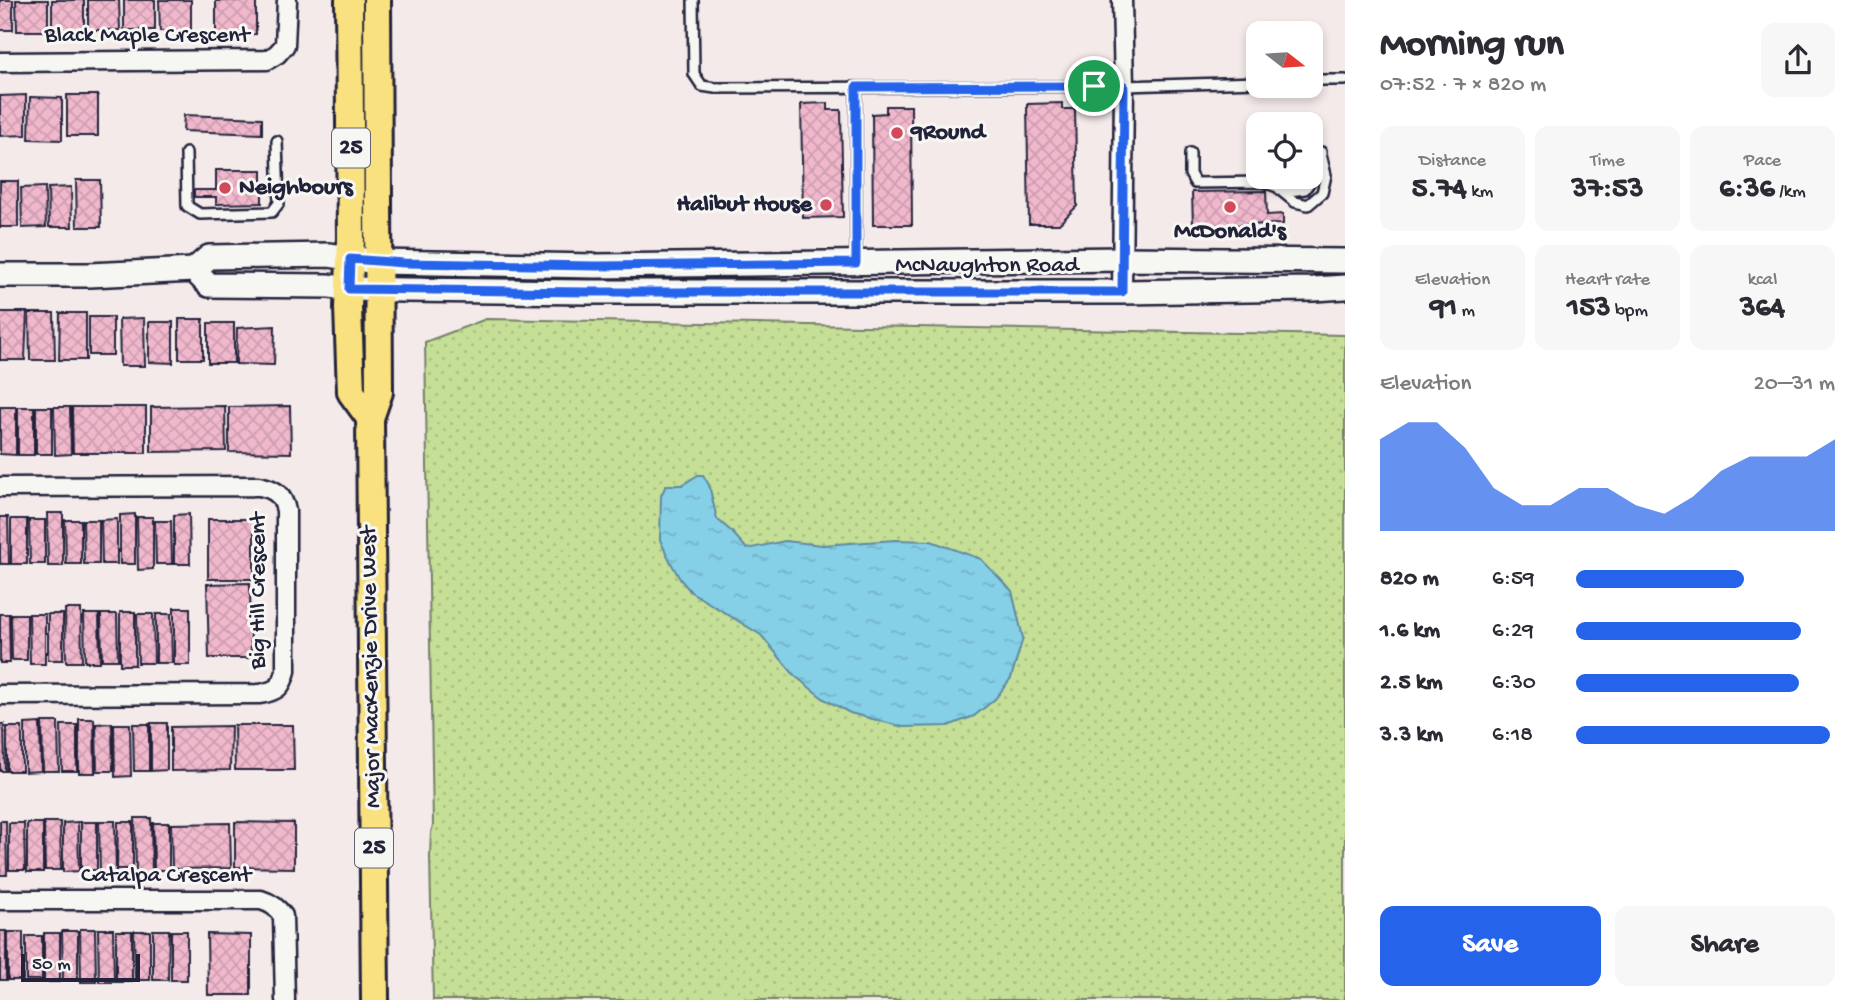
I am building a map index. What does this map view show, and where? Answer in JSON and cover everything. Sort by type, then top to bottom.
[{"type":"main road","name":"25","points":[[349,0],[351,393],[370,418]]},
{"type":"main road","name":"Major MacKenzie Drive West","points":[[375,1000],[370,418],[379,392],[377,0]]},
{"type":"street","name":"Black Maple Crescent","points":[[0,62],[267,60],[285,45],[287,0]]},
{"type":"street","points":[[1122,0],[1122,292]]},
{"type":"street","name":"McNaughton Road","points":[[1345,261],[1123,259],[596,266],[377,262],[328,255],[209,257],[194,270],[209,285],[329,286],[349,289],[1122,292],[1345,287]]},
{"type":"street","points":[[0,275],[89,275],[194,270]]},
{"type":"street","name":"Big Hill Crescent","points":[[0,487],[259,486],[278,494],[283,499],[286,511],[286,671],[283,683],[275,690],[260,694],[0,695]]},
{"type":"street","name":"Catalpa Crescent","points":[[0,900],[261,900],[270,903],[283,916],[285,1000]]},
{"type":"lane","points":[[693,0],[694,74],[702,86],[715,88],[1124,86],[1246,82]]},
{"type":"lane","points":[[1323,80],[1345,79]]},
{"type":"lane","points":[[856,87],[856,263]]},
{"type":"lane","points":[[186,153],[187,206],[201,214],[272,212],[279,203],[277,141]]},
{"type":"lane","points":[[1321,152],[1326,175],[1322,193],[1308,205],[1295,202],[1277,188],[1289,191],[1305,189],[1321,152]]},
{"type":"lane","points":[[1190,153],[1190,174],[1195,183],[1246,182]]},
{"type":"green space","points":[[486,319],[1345,335],[1345,1000],[433,1000],[430,856],[433,826],[425,342]]},
{"type":"water","points":[[698,475],[703,475],[709,485],[717,519],[747,549],[785,541],[822,545],[896,540],[931,541],[981,559],[1012,591],[1023,638],[1011,678],[995,699],[974,716],[948,726],[903,727],[850,713],[824,699],[795,676],[761,635],[691,592],[680,579],[660,540],[661,496],[666,485],[682,485]]},
{"type":"building","points":[[0,0],[13,0],[13,30],[0,30]]},
{"type":"building","points":[[16,0],[48,0],[48,31],[17,31]]},
{"type":"building","points":[[52,0],[84,0],[84,36],[52,36]]},
{"type":"building","points":[[88,0],[119,0],[120,30],[88,30]]},
{"type":"building","points":[[124,0],[155,0],[155,30],[124,30]]},
{"type":"building","points":[[159,0],[191,0],[191,31],[160,31]]},
{"type":"building","points":[[256,0],[256,34],[216,35],[216,1]]},
{"type":"building","points":[[26,95],[26,135],[0,136],[0,96]]},
{"type":"building","points":[[67,95],[98,95],[98,136],[67,136]]},
{"type":"building","points":[[30,97],[62,98],[62,140],[29,139]]},
{"type":"building","points":[[828,103],[828,110],[841,110],[843,217],[803,218],[801,104]]},
{"type":"building","points":[[1062,103],[1062,109],[1075,109],[1077,206],[1059,224],[1029,224],[1027,104]]},
{"type":"building","points":[[886,106],[911,106],[912,225],[873,225],[872,114],[886,113]]},
{"type":"building","points":[[184,115],[262,118],[262,134],[183,131]]},
{"type":"building","points":[[216,170],[262,170],[262,203],[216,204],[216,197],[194,197],[194,190],[216,190]]},
{"type":"building","points":[[76,180],[100,180],[101,227],[77,227]]},
{"type":"building","points":[[0,181],[18,181],[18,227],[0,227]]},
{"type":"building","points":[[45,187],[46,227],[22,228],[21,188]]},
{"type":"building","points":[[71,187],[72,227],[49,227],[48,188]]},
{"type":"building","name":"McDonald's","points":[[1266,191],[1267,215],[1283,214],[1283,224],[1193,226],[1192,192]]},
{"type":"building","points":[[0,312],[27,312],[25,360],[0,360]]},
{"type":"building","points":[[29,313],[54,313],[55,360],[30,360]]},
{"type":"building","points":[[60,313],[86,313],[86,360],[59,360]]},
{"type":"building","points":[[89,317],[113,317],[113,355],[89,355]]},
{"type":"building","points":[[144,318],[145,366],[120,366],[119,319]]},
{"type":"building","points":[[179,319],[203,319],[203,359],[179,359]]},
{"type":"building","points":[[149,322],[173,322],[173,363],[149,362]]},
{"type":"building","points":[[208,323],[234,323],[234,363],[208,363]]},
{"type":"building","points":[[275,326],[274,365],[236,364],[237,328]]},
{"type":"building","points":[[225,406],[226,451],[151,452],[151,407]]},
{"type":"building","points":[[290,406],[291,453],[229,452],[229,407]]},
{"type":"building","points":[[0,407],[16,407],[16,455],[0,454]]},
{"type":"building","points":[[18,407],[34,407],[34,455],[18,455]]},
{"type":"building","points":[[36,407],[52,407],[52,454],[36,454]]},
{"type":"building","points":[[54,407],[70,407],[71,454],[55,455]]},
{"type":"building","points":[[72,407],[146,407],[146,453],[73,453]]},
{"type":"building","points":[[47,513],[63,513],[63,566],[48,566]]},
{"type":"building","points":[[135,514],[135,564],[120,564],[120,515]]},
{"type":"building","points":[[189,514],[190,564],[174,564],[174,515]]},
{"type":"building","points":[[0,517],[8,517],[9,564],[0,564]]},
{"type":"building","points":[[137,517],[153,517],[153,569],[138,570]]},
{"type":"building","points":[[11,519],[27,519],[27,564],[11,564]]},
{"type":"building","points":[[117,519],[117,564],[102,564],[101,520]]},
{"type":"building","points":[[208,519],[254,519],[254,579],[208,579]]},
{"type":"building","points":[[29,520],[45,520],[45,564],[30,564]]},
{"type":"building","points":[[65,520],[81,520],[81,564],[66,564]]},
{"type":"building","points":[[83,520],[99,520],[99,564],[84,564]]},
{"type":"building","points":[[155,521],[171,521],[172,564],[156,564]]},
{"type":"building","points":[[250,583],[251,658],[209,658],[207,584]]},
{"type":"building","points":[[174,608],[190,608],[190,665],[174,665]]},
{"type":"building","points":[[65,609],[81,609],[82,662],[66,662]]},
{"type":"building","points":[[120,612],[135,612],[135,665],[120,665]]},
{"type":"building","points":[[0,614],[9,614],[10,663],[0,663]]},
{"type":"building","points":[[11,614],[27,614],[27,660],[12,660]]},
{"type":"building","points":[[29,614],[45,614],[45,664],[30,664]]},
{"type":"building","points":[[48,614],[63,614],[63,660],[48,660]]},
{"type":"building","points":[[84,614],[99,614],[100,662],[85,662]]},
{"type":"building","points":[[101,614],[117,614],[118,660],[102,660]]},
{"type":"building","points":[[137,614],[153,614],[154,663],[138,663]]},
{"type":"building","points":[[156,614],[171,614],[172,663],[156,663]]},
{"type":"building","points":[[79,719],[94,719],[95,773],[79,773]]},
{"type":"building","points":[[42,722],[58,722],[59,771],[43,771]]},
{"type":"building","points":[[40,723],[41,771],[25,772],[25,724]]},
{"type":"building","points":[[112,723],[113,771],[97,771],[96,724]]},
{"type":"building","points":[[151,723],[167,723],[167,770],[151,771]]},
{"type":"building","points":[[0,724],[4,724],[5,771],[0,771]]},
{"type":"building","points":[[114,724],[130,724],[131,776],[115,777]]},
{"type":"building","points":[[133,724],[149,724],[149,771],[134,771]]},
{"type":"building","points":[[61,725],[77,725],[77,771],[62,771]]},
{"type":"building","points":[[234,725],[293,725],[294,770],[235,770]]},
{"type":"building","points":[[231,726],[230,770],[171,771],[171,727]]},
{"type":"building","points":[[7,727],[22,727],[22,771],[7,771]]},
{"type":"building","points":[[135,818],[151,818],[152,875],[136,875]]},
{"type":"building","points":[[0,821],[6,821],[7,875],[0,875]]},
{"type":"building","points":[[99,821],[115,821],[116,874],[100,874]]},
{"type":"building","points":[[44,822],[60,822],[61,870],[45,870]]},
{"type":"building","points":[[78,822],[79,871],[63,872],[63,823]]},
{"type":"building","points":[[81,822],[97,822],[97,870],[81,870]]},
{"type":"building","points":[[118,822],[133,822],[133,869],[117,869]]},
{"type":"building","points":[[235,822],[294,823],[294,868],[235,867]]},
{"type":"building","points":[[9,823],[24,823],[25,870],[9,870]]},
{"type":"building","points":[[27,823],[43,823],[43,872],[27,872]]},
{"type":"building","points":[[153,823],[169,823],[169,870],[154,870]]},
{"type":"building","points":[[230,823],[231,868],[172,869],[171,824]]},
{"type":"building","points":[[80,929],[95,929],[96,982],[81,982]]},
{"type":"building","points":[[98,929],[113,929],[114,982],[99,982]]},
{"type":"building","points":[[153,930],[169,930],[168,980],[153,980]]},
{"type":"building","points":[[0,931],[6,931],[6,980],[0,980]]},
{"type":"building","points":[[62,931],[78,931],[78,980],[63,980]]},
{"type":"building","points":[[116,931],[132,931],[132,982],[116,982]]},
{"type":"building","points":[[134,931],[150,931],[150,980],[135,980]]},
{"type":"building","points":[[171,931],[187,931],[187,980],[171,980]]},
{"type":"building","points":[[8,932],[23,932],[23,980],[8,980]]},
{"type":"building","points":[[44,933],[60,933],[60,982],[44,982]]},
{"type":"building","points":[[207,934],[251,935],[251,995],[208,995]]},
{"type":"building","points":[[26,936],[42,936],[42,980],[26,980]]},
{"type":"place","name":"9Round","points":[[897,133]]},
{"type":"place","name":"Neighbours","points":[[225,188]]},
{"type":"place","name":"Halibut House","points":[[826,205]]},
{"type":"place","name":"McDonald's","points":[[1230,207]]},
{"type":"route","points":[[1094,86],[1124,86],[1122,292],[349,289],[350,259],[404,263],[596,266],[856,263],[856,87],[1094,86]]}]
